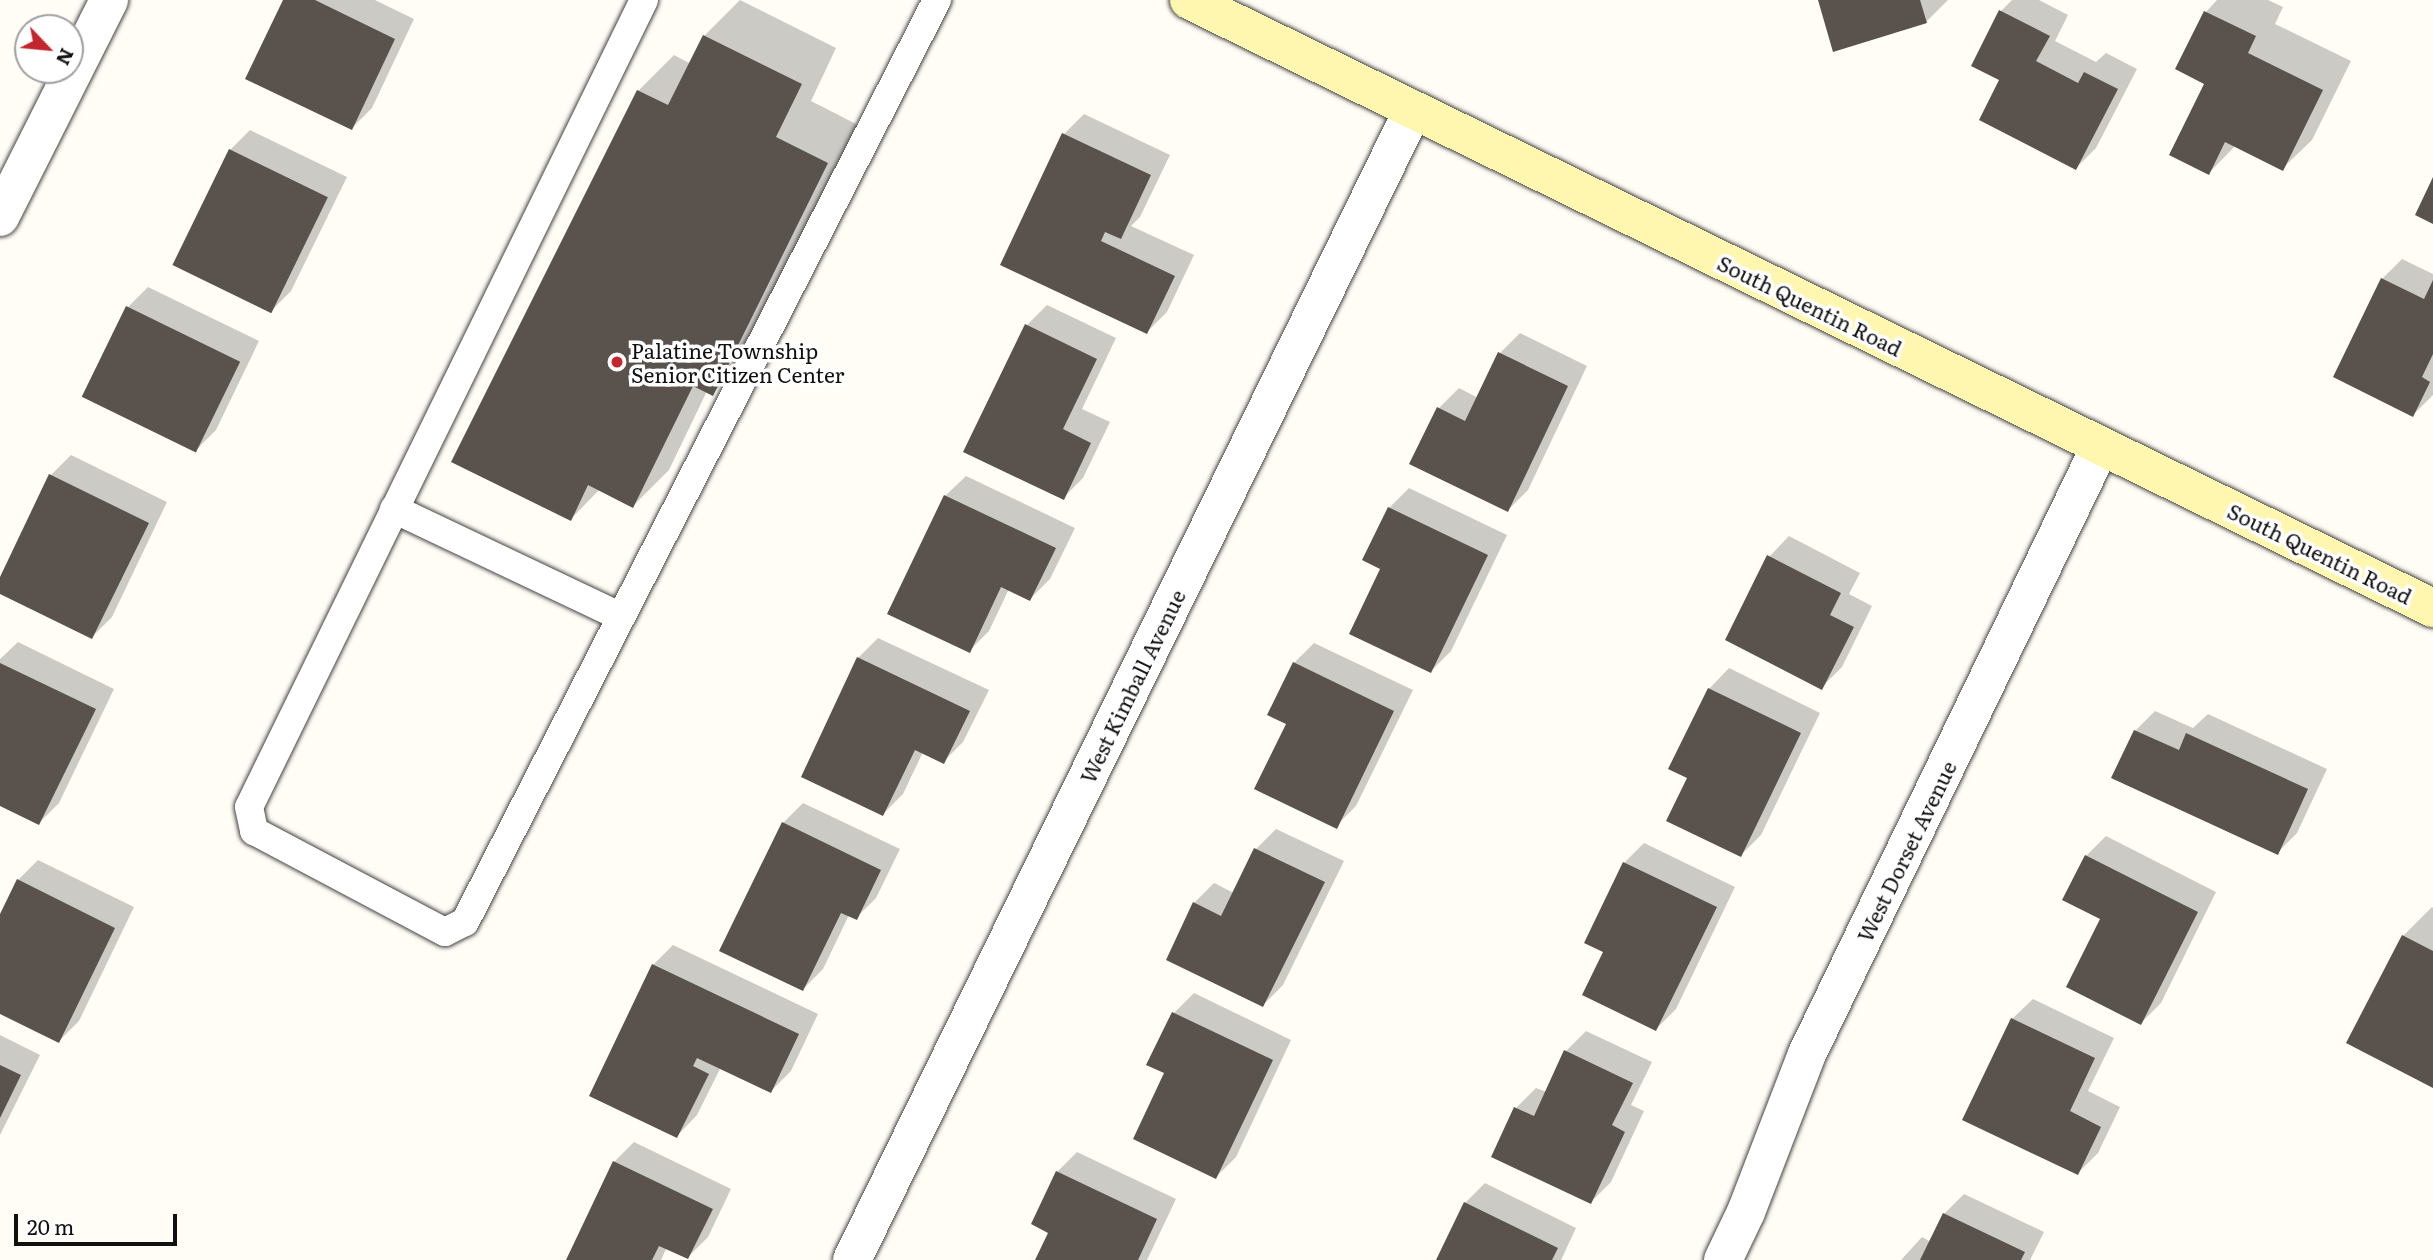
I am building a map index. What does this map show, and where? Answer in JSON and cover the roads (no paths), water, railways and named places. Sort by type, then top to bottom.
[{"type":"main road","name":"South Quentin Road","points":[[1189,0],[1412,112],[2433,608]]},
{"type":"street","points":[[0,216],[109,0]]},
{"type":"street","name":"West Kimball Avenue","points":[[852,1260],[1412,112]]},
{"type":"street","name":"West Dorset Avenue","points":[[1723,1260],[1746,1212],[1807,1054],[2101,447]]},
{"type":"lane","points":[[644,0],[249,807],[254,831],[445,932],[465,922],[937,0]]},
{"type":"lane","points":[[394,509],[621,617]]},
{"type":"place","name":"Palatine Township Senior Citizen Center","points":[[617,362]]}]
